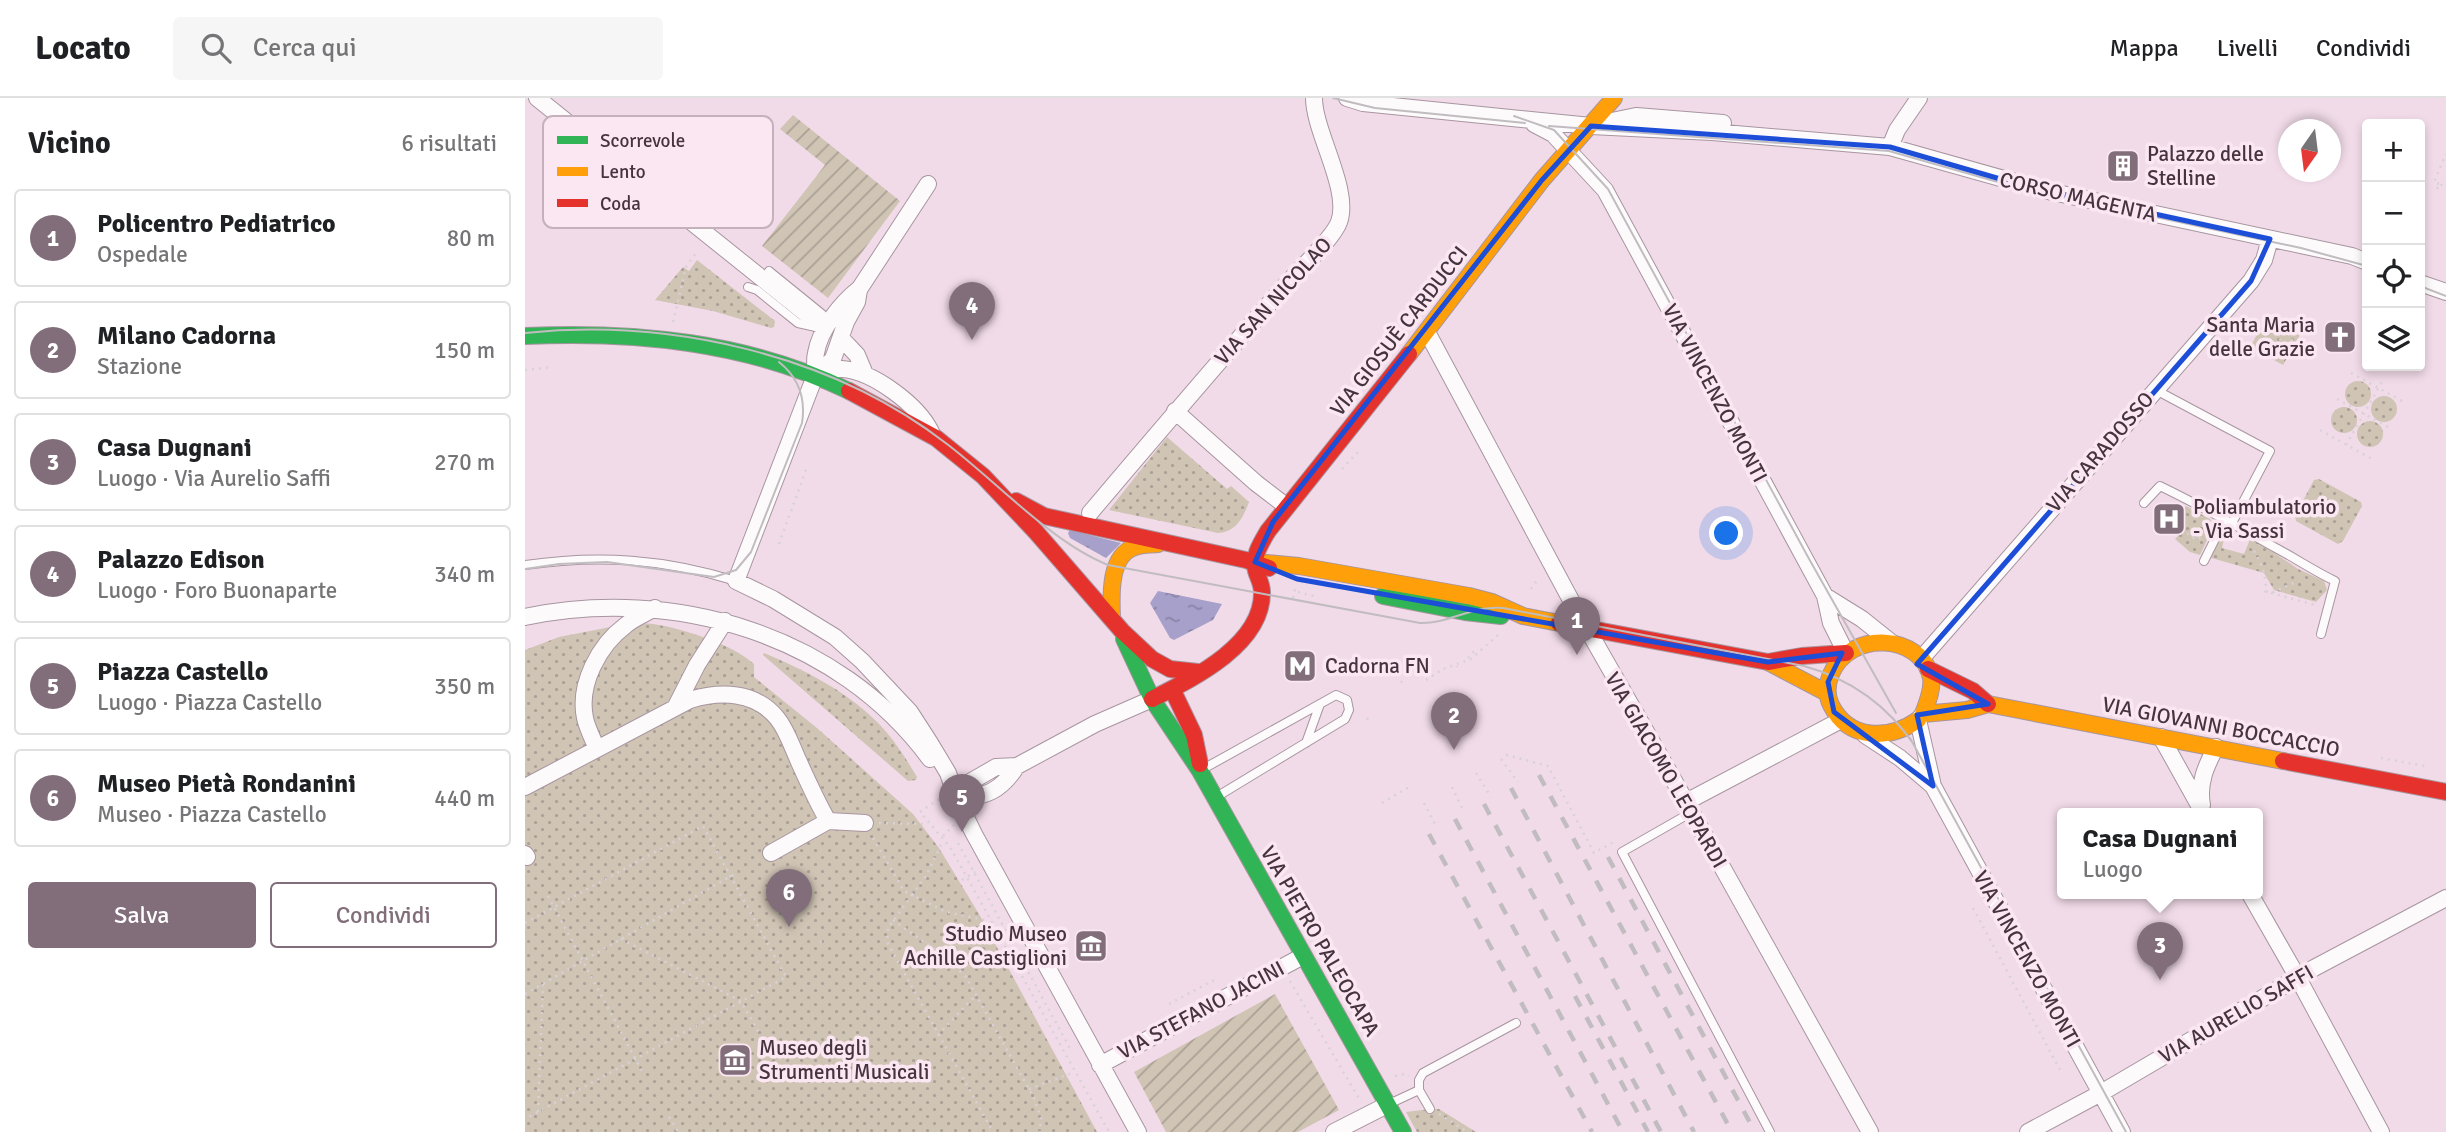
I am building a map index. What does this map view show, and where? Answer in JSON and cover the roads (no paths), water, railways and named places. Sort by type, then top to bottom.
[{"type":"street","points":[[537,98],[559,116]]},
{"type":"street","name":"VIA SAN NICOLAO","points":[[1175,411],[1331,236],[1340,220],[1340,196],[1314,98]]},
{"type":"street","points":[[1347,98],[1363,103],[1448,105],[1515,119]]},
{"type":"street","points":[[1591,127],[1614,98]]},
{"type":"street","points":[[1890,147],[1897,130],[1919,98]]},
{"type":"street","name":"CORSO MAGENTA","points":[[1591,127],[1625,116],[1636,116],[1780,127],[1787,138]]},
{"type":"street","name":"CORSO MAGENTA","points":[[1515,119],[1591,127],[1787,138],[1890,147],[2032,188],[2362,260]]},
{"type":"street","name":"VIA VINCENZO MONTI","points":[[1515,119],[1541,127],[1553,134],[1570,149],[1605,190],[1825,596],[1831,623],[1846,653]]},
{"type":"street","name":"VIA GIOSUÈ CARDUCCI","points":[[1255,562],[1265,534],[1286,506],[1427,332],[1542,180],[1591,127]]},
{"type":"street","points":[[928,184],[860,288],[849,297],[825,329],[816,352],[815,376],[736,582],[773,599],[835,637],[862,661],[910,712],[948,773],[954,795]]},
{"type":"street","points":[[699,228],[825,329]]},
{"type":"street","name":"VIA CARADOSSO","points":[[1924,664],[2154,389],[2251,281],[2264,260],[2270,239]]},
{"type":"street","points":[[2425,285],[2446,292]]},
{"type":"street","points":[[815,376],[834,359],[860,288]]},
{"type":"street","points":[[525,336],[598,332],[645,336],[709,345],[794,367],[863,397],[933,437],[1001,492],[1044,516],[1255,562],[1299,566],[1469,596],[1492,602],[1523,616],[1769,662],[1827,693]]},
{"type":"street","name":"VIA GIACOMO LEOPARDI","points":[[1427,332],[1602,657],[1870,1132]]},
{"type":"street","points":[[841,338],[857,355],[865,374]]},
{"type":"street","points":[[815,376],[839,368],[865,374],[915,409],[933,437]]},
{"type":"street","points":[[1090,513],[1175,411],[1286,506]]},
{"type":"street","points":[[1001,492],[1114,621],[1160,665],[1169,670],[1198,672]]},
{"type":"street","points":[[1187,548],[1160,544],[1142,545],[1125,552],[1111,587],[1114,621],[1152,699],[1200,771]]},
{"type":"street","points":[[954,795],[979,797],[987,793],[1006,782],[1017,766],[1095,724],[1172,689],[1228,653],[1248,634],[1262,595],[1255,562]]},
{"type":"street","name":"VIA VINCENZO MONTI","points":[[1825,596],[1862,619],[1894,645]]},
{"type":"street","points":[[525,617],[590,607],[655,608],[726,621],[772,638],[815,659],[858,687],[896,719],[954,795],[1138,1132]]},
{"type":"street","points":[[597,749],[584,715],[584,699],[591,668],[606,645],[626,625],[655,608]]},
{"type":"street","points":[[675,708],[697,665],[726,621]]},
{"type":"street","points":[[1859,645],[1894,645],[1924,664],[1931,677],[1931,690],[1920,717],[1903,729],[1888,735],[1863,734],[1841,720],[1829,702],[1827,693],[1831,675],[1846,653],[1859,645]]},
{"type":"street","points":[[1769,662],[1802,656],[1846,653]]},
{"type":"street","name":"VIA GIOVANNI BOCCACCIO","points":[[1924,664],[1973,691],[1988,704]]},
{"type":"street","points":[[1172,689],[1192,729],[1199,754],[1200,771]]},
{"type":"street","points":[[525,787],[691,700],[709,694],[745,696],[776,717],[785,730],[828,821]]},
{"type":"street","name":"VIA GIOVANNI BOCCACCIO","points":[[1920,717],[1988,704],[2446,792]]},
{"type":"street","name":"VIA VINCENZO MONTI","points":[[1920,717],[1933,786],[2122,1132]]},
{"type":"street","points":[[1689,807],[1841,720]]},
{"type":"street","name":"VIA VINCENZO MONTI","points":[[1863,734],[1900,758],[1933,786]]},
{"type":"street","points":[[2161,737],[2201,808]]},
{"type":"street","points":[[2203,808],[2199,790],[2216,747]]},
{"type":"street","name":"VIA PIETRO PALEOCAPA","points":[[1200,771],[1403,1132]]},
{"type":"street","points":[[771,853],[828,821],[865,823]]},
{"type":"street","name":"VIA AURELIO SAFFI","points":[[2028,1132],[2101,1093],[2298,978],[2446,898]]},
{"type":"street","points":[[2253,899],[2381,1132]]},
{"type":"street","name":"VIA STEFANO JACINI","points":[[1100,1065],[1303,956]]},
{"type":"street","points":[[1334,1132],[1389,1104]]},
{"type":"lane","points":[[1591,127],[1605,98]]},
{"type":"lane","points":[[748,287],[757,290],[798,323],[825,329],[826,320],[822,314],[769,271]]},
{"type":"lane","points":[[2154,389],[2270,451],[2232,523],[2215,539],[2204,561]]},
{"type":"lane","points":[[2144,503],[2160,486],[2232,523],[2303,566],[2336,581],[2321,634]]},
{"type":"lane","points":[[525,565],[580,559],[625,559],[678,567],[736,582]]},
{"type":"lane","points":[[1200,771],[1336,695],[1347,701],[1349,710],[1345,719],[1215,798]]},
{"type":"lane","points":[[1305,743],[1320,704]]},
{"type":"lane","points":[[1689,807],[1622,852],[1770,1132]]},
{"type":"lane","points":[[1430,1109],[1419,1090],[1419,1080],[1423,1073],[1516,1023]]},
{"type":"lane","points":[[1389,1104],[1419,1090]]},
{"type":"water","points":[[1070,530],[1121,543],[1106,558],[1070,538]]},
{"type":"water","points":[[1158,591],[1222,604],[1213,620],[1174,640],[1170,638],[1150,603]]},
{"type":"tram line","points":[[1333,98],[1375,108],[1525,123]]},
{"type":"tram line","points":[[1514,116],[1554,130],[1608,189],[1896,713]]},
{"type":"tram line","points":[[1549,126],[1889,151],[2019,188],[2301,248],[2362,265]]},
{"type":"tram line","points":[[2425,288],[2446,296]]},
{"type":"tram line","points":[[525,333],[636,331],[747,349],[801,365],[853,387],[902,413],[966,459],[1045,527],[1087,555],[1108,565],[1420,623],[1441,621],[1481,609],[1503,608],[1804,666],[1837,678],[1867,696],[1893,718],[1915,746]]},
{"type":"tram line","points":[[525,569],[607,562],[714,577],[736,570],[751,552],[802,423],[803,405],[799,389],[792,375],[779,362]]},
{"type":"tram line","points":[[1910,738],[2126,1132]]},
{"type":"railway","points":[[1539,775],[1732,1132]]},
{"type":"railway","points":[[1511,788],[1694,1132]]},
{"type":"railway","points":[[1484,804],[1661,1132]]},
{"type":"railway","points":[[1455,819],[1623,1132]]},
{"type":"railway","points":[[1429,834],[1592,1132]]},
{"type":"railway","points":[[1608,857],[1755,1132]]},
{"type":"railway","points":[[1575,996],[1648,1132]]},
{"type":"place","name":"Palazzo delle Stelline","points":[[2123,166]]},
{"type":"place","name":"Santa Maria delle Grazie","points":[[2340,337]]},
{"type":"place","name":"Palazzo Edison","points":[[972,340]]},
{"type":"place","name":"Poliambulatorio - Via Sassi","points":[[2169,519]]},
{"type":"place","name":"Policentro Pediatrico","points":[[1577,655]]},
{"type":"place","name":"Cadorna FN","points":[[1300,666]]},
{"type":"place","name":"Milano Cadorna","points":[[1454,750]]},
{"type":"place","name":"Piazza Castello","points":[[962,832]]},
{"type":"place","name":"Museo Pietà Rondanini","points":[[789,927]]},
{"type":"place","name":"Studio Museo Achille Castiglioni","points":[[1091,946]]},
{"type":"place","name":"Casa Dugnani","points":[[2160,980]]},
{"type":"place","name":"Museo degli Strumenti Musicali","points":[[735,1060]]}]
